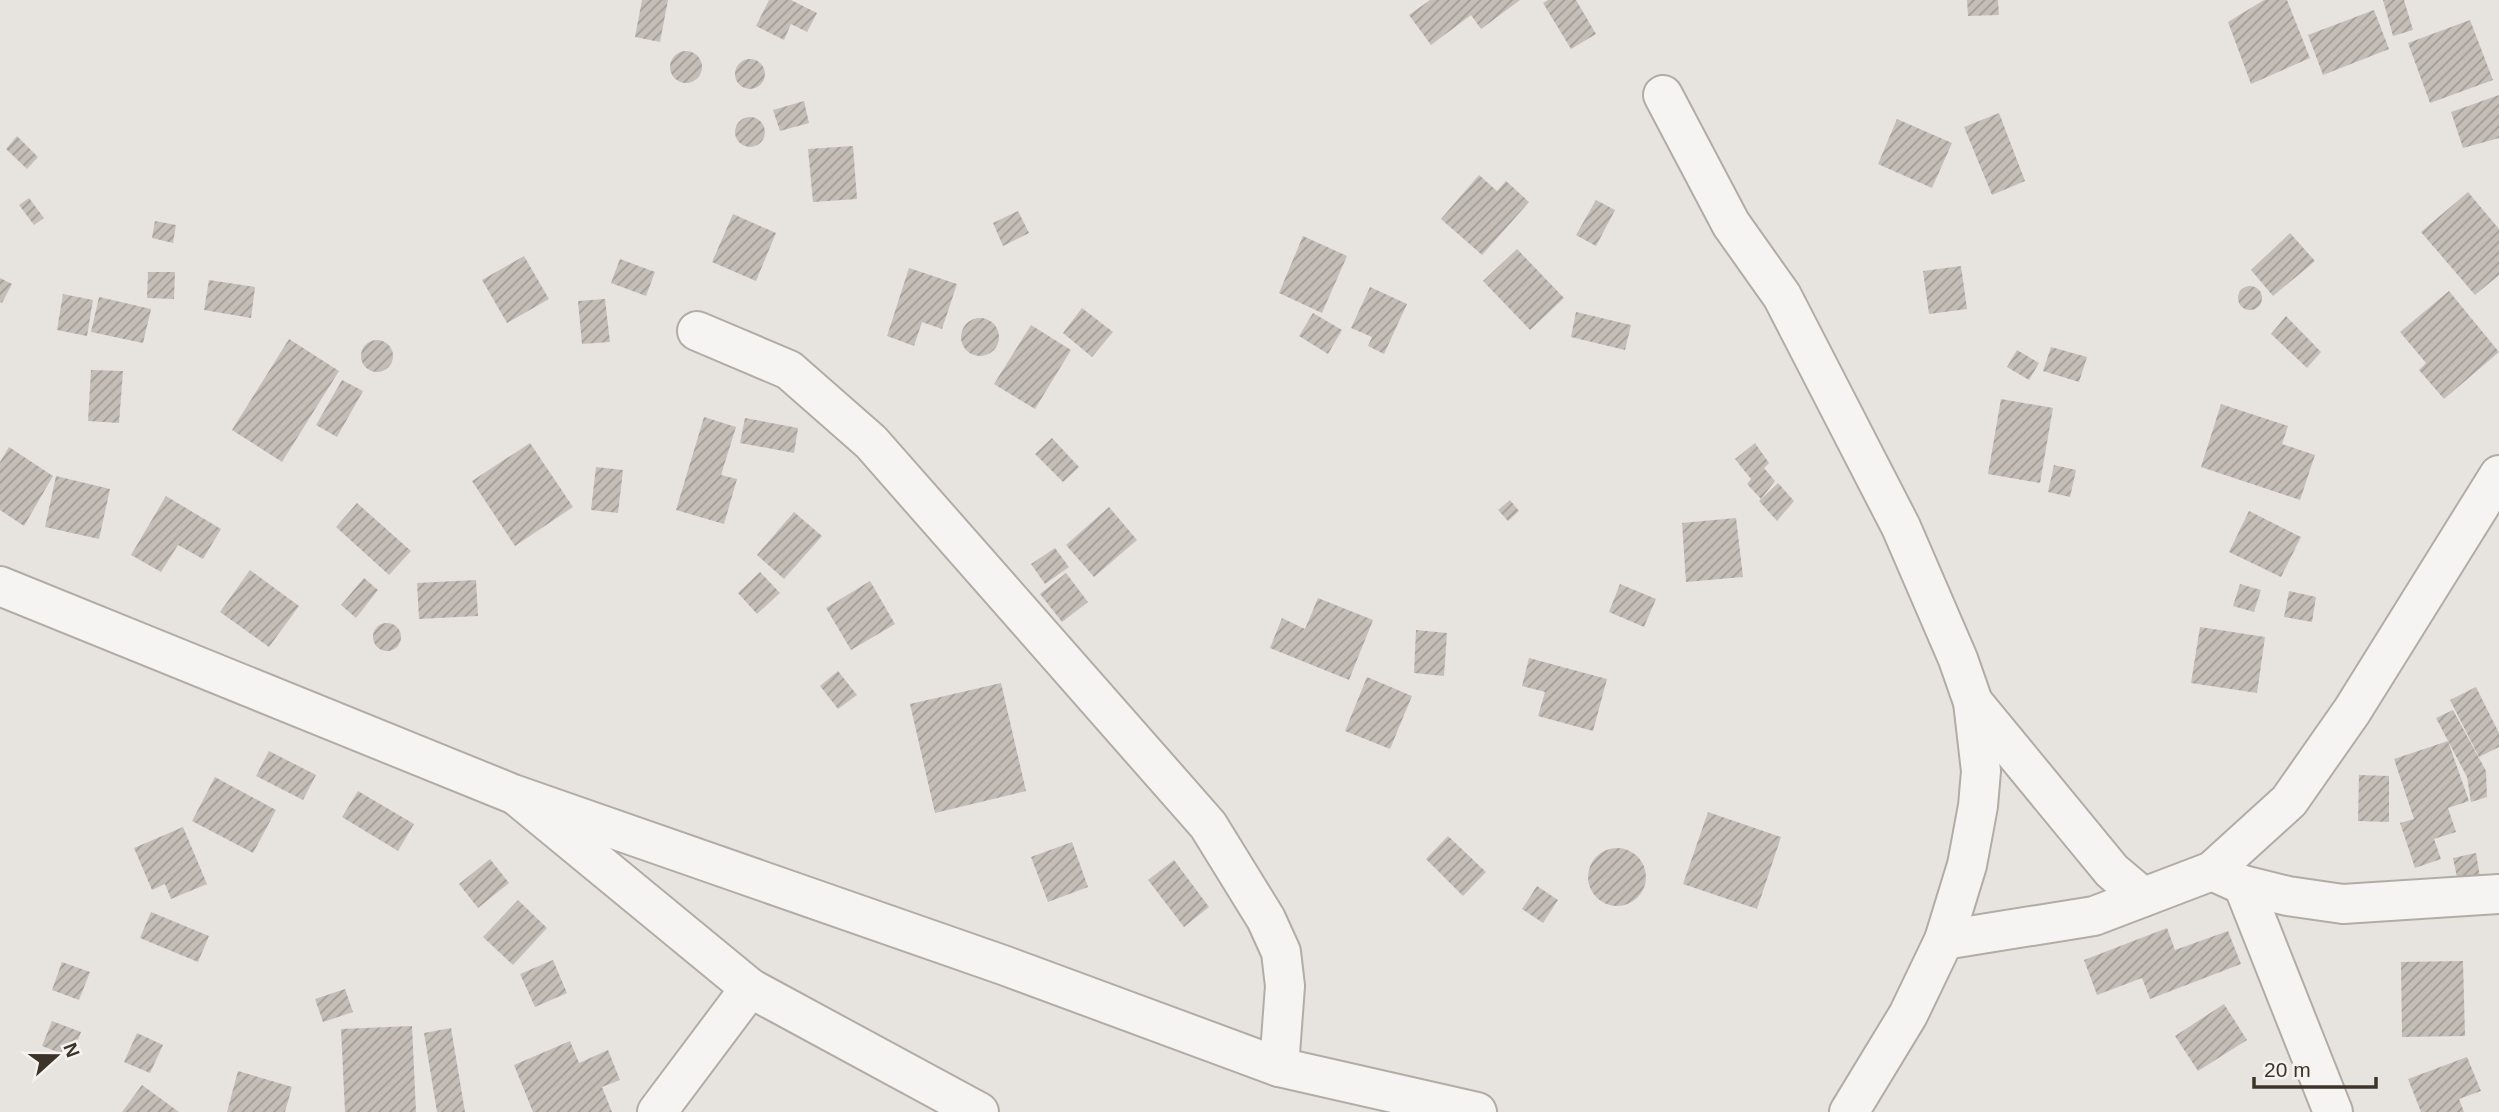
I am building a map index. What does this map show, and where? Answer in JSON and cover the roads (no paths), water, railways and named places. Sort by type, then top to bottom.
[{"type":"street","points":[[1663,95],[1731,224],[1782,296],[1901,527],[1953,647],[1973,702],[1981,771],[1978,806],[1967,865],[1944,940],[1908,1015],[1849,1112]]},
{"type":"street","points":[[697,331],[789,370],[871,442],[1208,825],[1266,919],[1281,951],[1285,986],[1279,1067]]},
{"type":"street","points":[[2227,878],[2290,801],[2352,711],[2499,475]]},
{"type":"street","points":[[0,586],[513,794],[1003,965],[1279,1067],[1477,1112]]},
{"type":"street","points":[[1973,702],[2112,872],[2143,897]]},
{"type":"street","points":[[513,794],[750,988],[979,1112]]},
{"type":"street","points":[[1944,940],[2094,916],[2143,897],[2227,878],[2288,896],[2343,904],[2499,894]]},
{"type":"street","points":[[2227,878],[2333,1112]]},
{"type":"street","points":[[657,1112],[750,988]]}]
